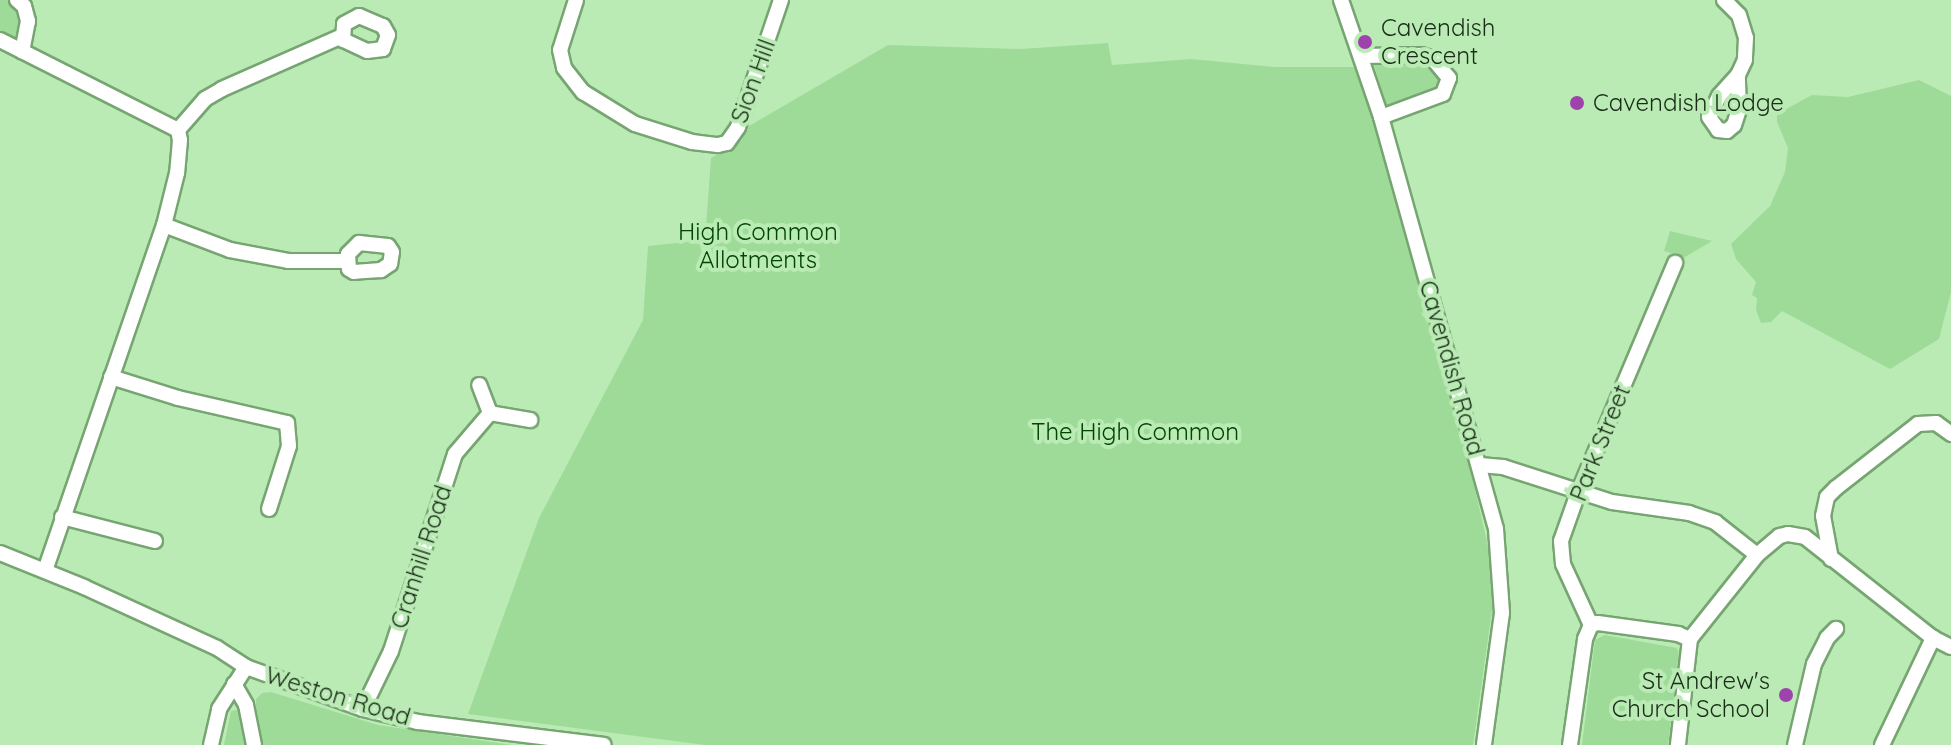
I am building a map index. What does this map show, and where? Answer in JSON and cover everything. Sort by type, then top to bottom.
[{"type":"street","points":[[17,0],[24,6],[28,21],[22,51]]},
{"type":"street","name":"Sion Hill","points":[[576,0],[560,50],[564,68],[583,92],[635,124],[692,142],[718,145],[727,143],[738,127],[781,0]]},
{"type":"street","name":"Cavendish Road","points":[[1341,0],[1363,56],[1381,117],[1496,529],[1503,587],[1484,745]]},
{"type":"street","points":[[1724,0],[1739,15],[1746,38],[1745,60],[1738,75]]},
{"type":"street","points":[[45,570],[164,225],[179,163],[178,130],[205,99],[222,89],[342,36]]},
{"type":"street","points":[[0,40],[178,130]]},
{"type":"street","points":[[1363,56],[1421,55],[1433,59],[1449,78],[1443,94],[1381,117]]},
{"type":"street","points":[[164,225],[230,250],[288,261],[347,261]]},
{"type":"street","name":"Park Street","points":[[1591,625],[1560,554],[1578,493],[1675,263]]},
{"type":"street","points":[[111,377],[178,398],[290,417],[289,446],[269,509]]},
{"type":"street","points":[[479,385],[490,413],[530,420]]},
{"type":"street","name":"Cranhill Road","points":[[363,709],[391,651],[455,454],[490,413]]},
{"type":"street","points":[[1831,559],[1823,516],[1827,497],[1918,424],[1936,423],[1951,434]]},
{"type":"street","points":[[1480,465],[1503,467],[1612,502],[1689,513],[1715,522],[1757,555]]},
{"type":"street","points":[[62,517],[155,541]]},
{"type":"street","points":[[1678,745],[1690,639],[1757,555],[1780,536],[1805,537],[1933,638],[1951,647]]},
{"type":"street","name":"Weston Road","points":[[0,553],[45,570],[217,648],[246,667],[363,709],[418,722],[604,745]]},
{"type":"street","points":[[1570,745],[1585,639],[1591,625],[1598,623],[1678,634],[1690,639]]},
{"type":"street","points":[[1795,745],[1814,664],[1827,638],[1836,629]]},
{"type":"street","points":[[1882,745],[1933,638]]},
{"type":"street","points":[[211,745],[219,709],[246,667]]},
{"type":"street","points":[[234,684],[246,705],[254,745]]},
{"type":"green space","points":[[0,0],[10,0],[20,9],[23,21],[18,43],[0,35]]},
{"type":"green space","name":"The High Common","points":[[1108,43],[1112,65],[1191,59],[1274,67],[1358,67],[1468,458],[1489,551],[1493,603],[1473,745],[705,745],[468,714],[539,518],[643,320],[648,246],[705,240],[711,158],[742,140],[744,129],[888,45],[1021,49]]},
{"type":"green space","points":[[1390,57],[1430,63],[1440,76],[1439,88],[1387,107],[1374,65]]},
{"type":"green space","points":[[1919,80],[1951,96],[1951,292],[1939,339],[1890,369],[1782,311],[1771,322],[1761,323],[1756,310],[1757,298],[1752,295],[1756,282],[1736,259],[1731,244],[1770,206],[1785,172],[1788,148],[1777,122],[1777,114],[1812,95],[1848,97]]},
{"type":"green space","points":[[1670,231],[1712,241],[1685,257],[1664,251]]},
{"type":"green space","points":[[1605,635],[1677,648],[1679,655],[1668,745],[1582,745],[1595,640]]},
{"type":"green space","points":[[271,692],[378,725],[512,745],[224,745],[231,711],[256,706],[256,699],[262,693]]},
{"type":"place","name":"Cavendish Crescent","points":[[1365,42]]},
{"type":"place","name":"Cavendish Lodge","points":[[1577,103]]},
{"type":"place","name":"St Andrew's Church School","points":[[1786,695]]},
{"type":"park label","name":"High Common Allotments","points":[[758,246]]}]
